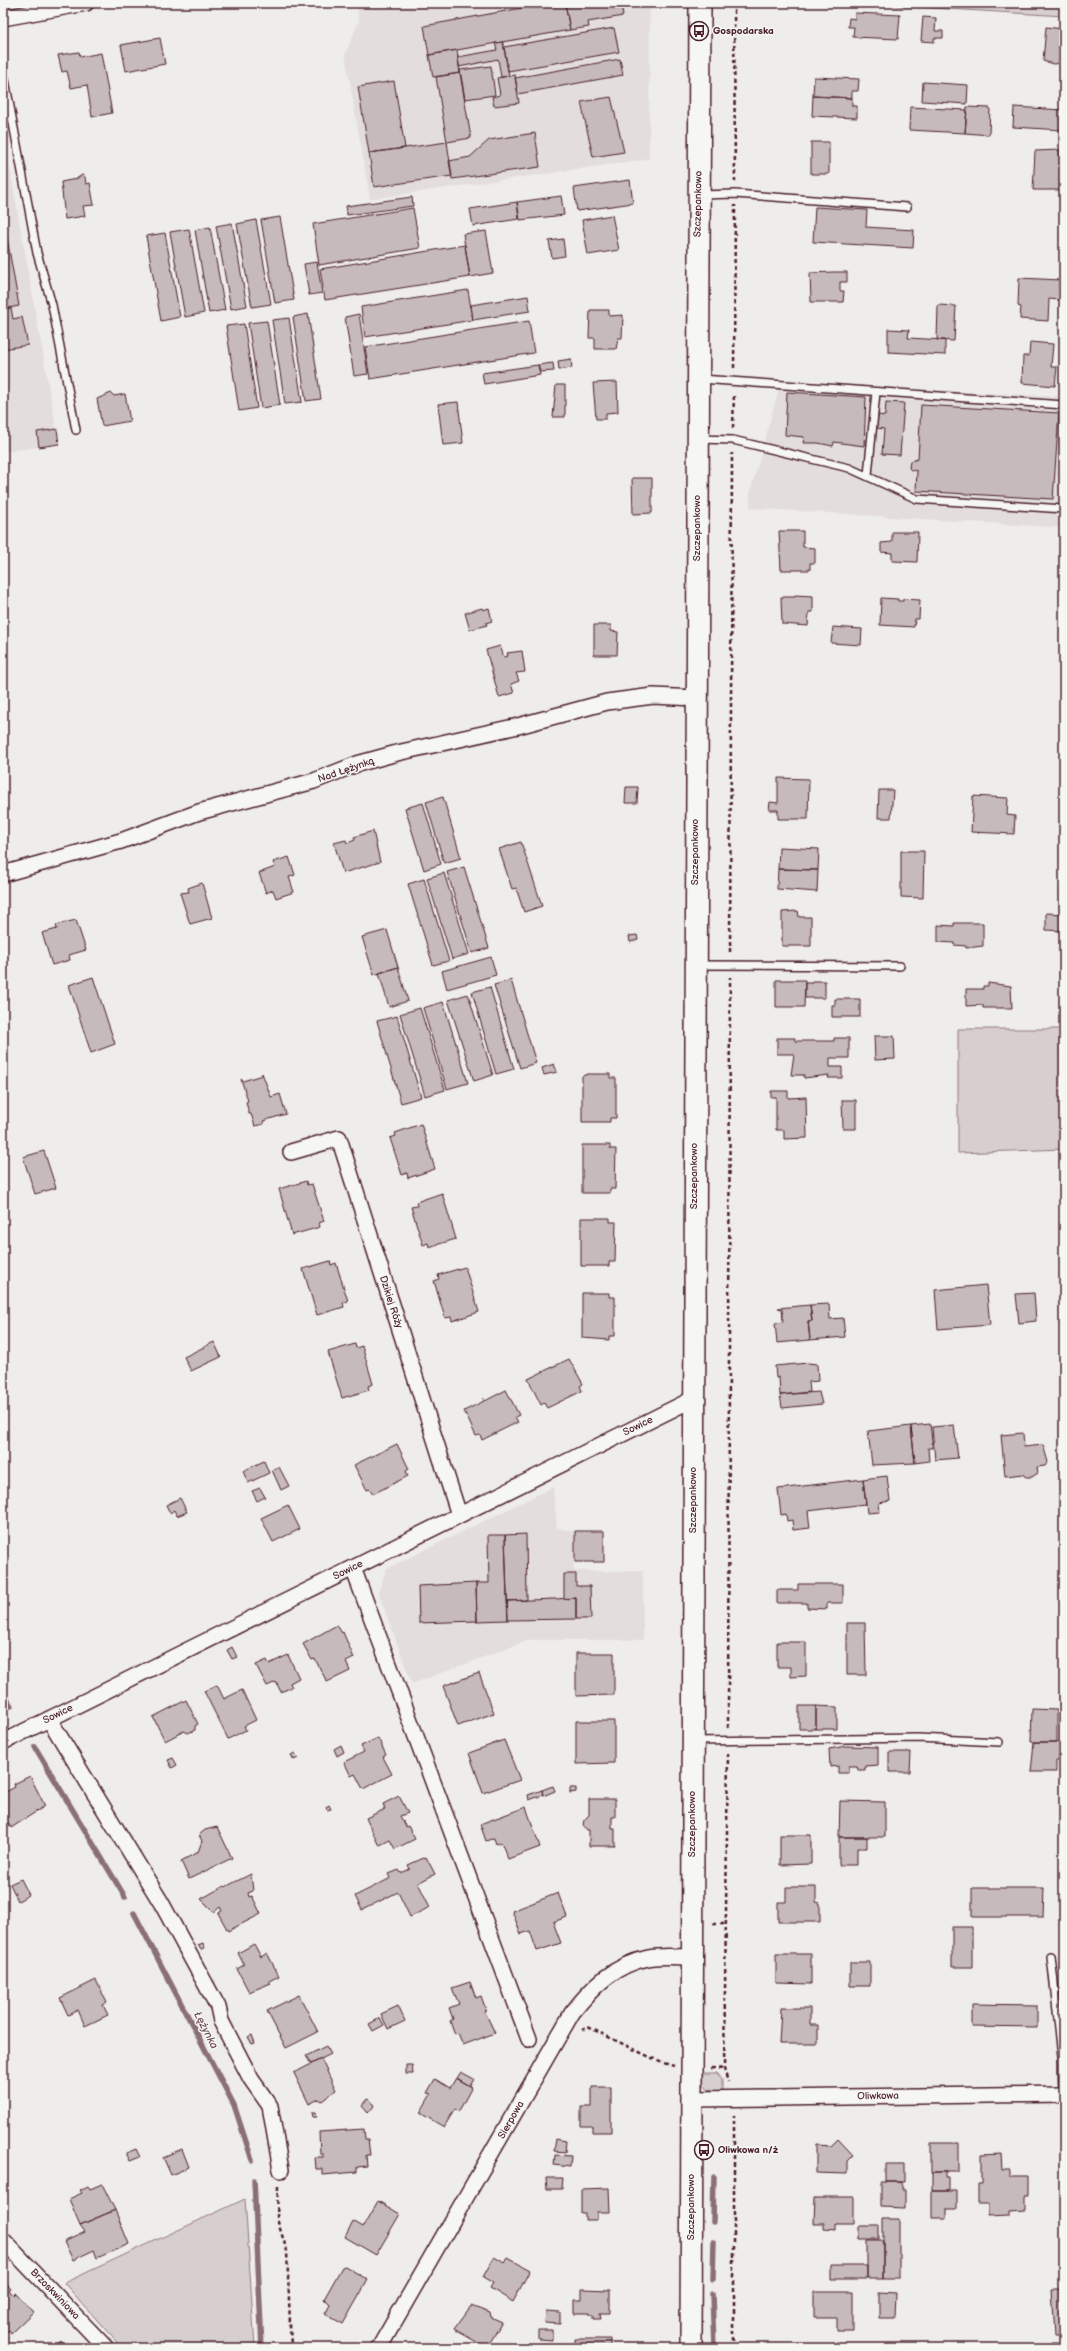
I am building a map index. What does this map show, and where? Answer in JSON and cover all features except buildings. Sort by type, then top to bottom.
[{"type":"street","points":[[3,18],[86,3]]},
{"type":"street","name":"Szczepankowo","points":[[691,2348],[693,1399],[700,3]]},
{"type":"street","name":"Nad Łężynką","points":[[3,874],[89,851],[199,812],[314,781],[357,764],[397,753],[518,726],[607,702],[653,696],[696,698]]},
{"type":"street","name":"Dzikiej Róży","points":[[290,1152],[339,1138],[459,1516]]},
{"type":"street","name":"Sowice","points":[[3,1742],[693,1399]]},
{"type":"street","points":[[353,1568],[529,2039]]},
{"type":"street","points":[[49,1719],[162,1904],[218,2008],[221,2020],[251,2079],[270,2106],[282,2170]]},
{"type":"street","name":"Sierpowa","points":[[379,2348],[572,2013],[590,1989],[605,1977],[626,1966],[649,1958],[692,1957]]},
{"type":"street","name":"Oliwkowa","points":[[692,2099],[1064,2094]]},
{"type":"street","name":"Brzoskwiniowa","points":[[3,2240],[106,2348]]},
{"type":"lane","points":[[3,69],[37,253],[52,305],[76,430]]},
{"type":"lane","points":[[698,195],[735,194],[907,207]]},
{"type":"lane","points":[[697,379],[1064,405]]},
{"type":"lane","points":[[868,475],[876,392]]},
{"type":"lane","points":[[697,439],[733,440],[781,450],[868,475],[918,499],[1064,509]]},
{"type":"lane","points":[[695,965],[900,966]]},
{"type":"lane","points":[[692,1741],[918,1738],[999,1742]]},
{"type":"lane","points":[[1051,1956],[1062,2056],[1064,2094]]},
{"type":"path","points":[[730,2090],[724,2068],[728,1740],[730,966],[735,194],[734,3]]},
{"type":"path","points":[[575,2034],[588,2027],[660,2062],[681,2068]]},
{"type":"path","points":[[734,2109],[734,2348]]},
{"type":"path","points":[[282,2170],[278,2182],[277,2212],[279,2228],[287,2251],[291,2348]]},
{"type":"shaded area","points":[[356,3],[650,3],[649,159],[370,199],[345,55],[359,21]]},
{"type":"shaded area","points":[[848,3],[1064,3],[1064,16]]},
{"type":"shaded area","points":[[3,129],[59,444],[3,452]]},
{"type":"shaded area","points":[[781,381],[1064,397],[1064,528],[750,508],[750,493]]},
{"type":"shaded area","points":[[958,1029],[1064,1029],[1064,1149],[958,1153]]},
{"type":"shaded area","points":[[553,1487],[557,1528],[575,1531],[574,1571],[643,1571],[643,1640],[530,1640],[412,1684],[378,1592],[386,1569]]},
{"type":"shaded area","points":[[701,2073],[717,2073],[722,2079],[722,2091],[707,2088],[703,2082]]},
{"type":"shaded area","points":[[245,2199],[255,2348],[122,2348],[64,2283]]},
{"type":"waterway","name":"Łężynka","points":[[3,1692],[11,1706]]},
{"type":"waterway","name":"Łężynka","points":[[35,1747],[125,1897]]},
{"type":"waterway","name":"Łężynka","points":[[134,1913],[234,2105],[252,2160]]},
{"type":"waterway","points":[[713,2222],[714,2177]]},
{"type":"waterway","name":"Łężynka","points":[[254,2180],[262,2348]]},
{"type":"waterway","points":[[713,2279],[714,2242]]},
{"type":"waterway","points":[[712,2294],[714,2347]]},
{"type":"place","name":"Gospodarska","points":[[699,31]]},
{"type":"place","name":"Oliwkowa n/ż","points":[[704,2150]]}]
